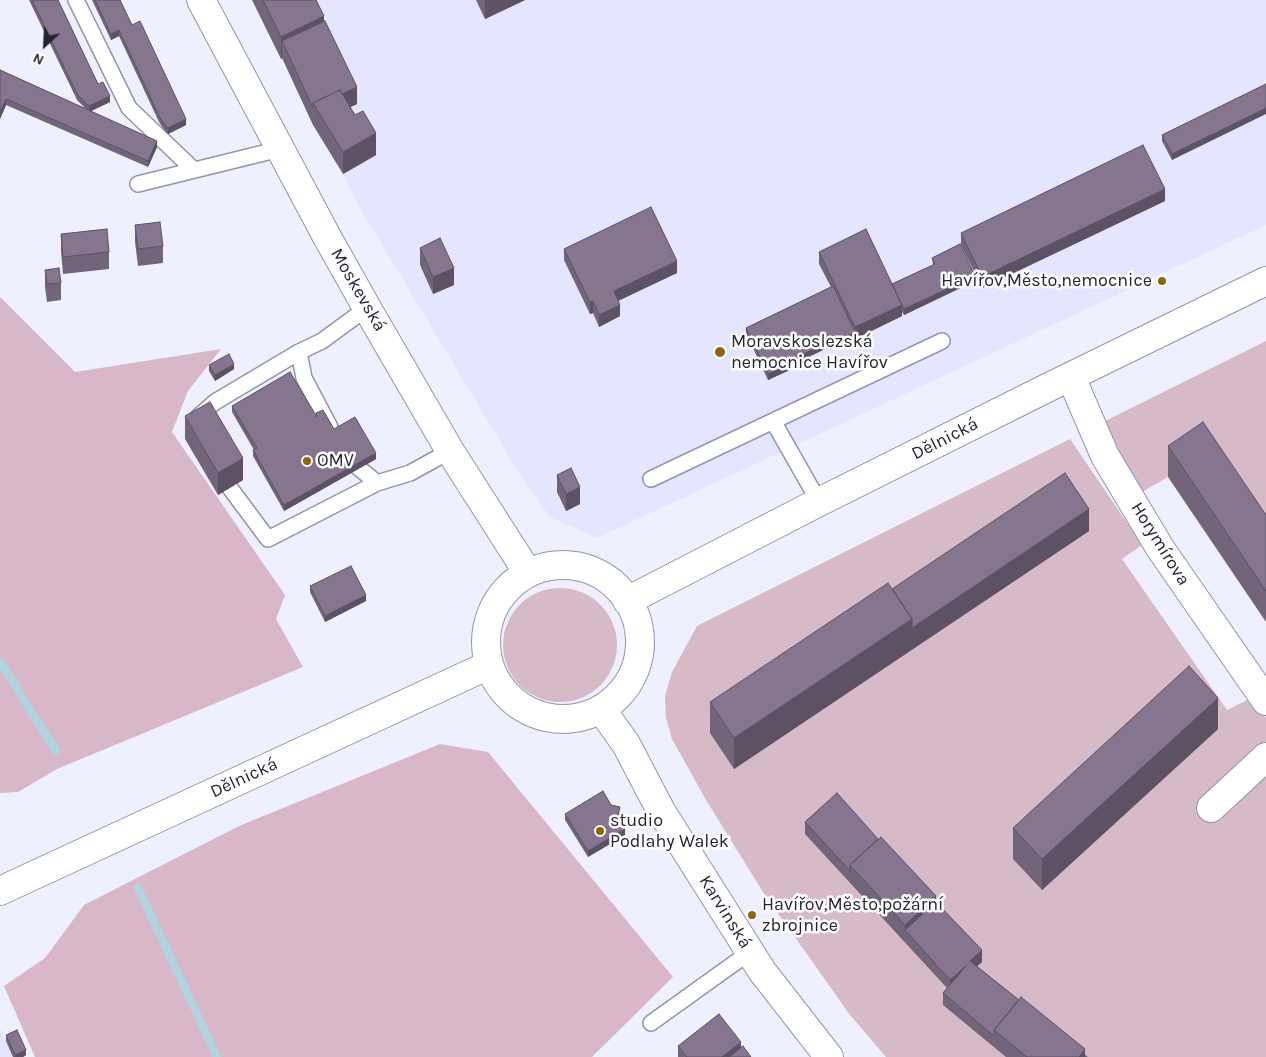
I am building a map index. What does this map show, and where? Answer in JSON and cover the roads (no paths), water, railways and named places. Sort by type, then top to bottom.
[{"type":"street","name":"Moskevská","points":[[201,0],[326,235],[450,451],[528,573]]},
{"type":"street","name":"Dělnická","points":[[627,601],[819,502],[1266,281]]},
{"type":"street","name":"Horymírova","points":[[1071,376],[1105,456],[1160,548],[1266,701]]},
{"type":"street","points":[[553,566],[587,569],[616,587],[627,601],[634,614],[638,630],[637,660],[632,675],[624,688],[614,700],[601,709],[585,716],[568,719],[534,714],[519,706],[506,694],[496,680],[489,664],[486,646],[487,626],[494,608],[504,592],[528,573],[553,566]]},
{"type":"street","name":"Dělnická","points":[[7,888],[489,664]]},
{"type":"street","name":"Karvinská","points":[[601,709],[626,744],[661,811],[762,972],[829,1057]]},
{"type":"street","points":[[1210,808],[1266,757]]},
{"type":"lane","points":[[76,0],[130,108],[194,170]]},
{"type":"lane","points":[[138,184],[280,149]]},
{"type":"lane","points":[[198,431],[194,421],[215,402],[299,352],[322,341],[368,308]]},
{"type":"lane","points":[[651,479],[942,341]]},
{"type":"lane","points":[[299,352],[304,378],[348,459],[377,483]]},
{"type":"lane","points":[[773,421],[819,502]]},
{"type":"lane","points":[[230,488],[268,539],[377,483],[410,473],[450,451]]},
{"type":"lane","points":[[650,1024],[750,952]]},
{"type":"waterway","points":[[0,662],[56,751]]},
{"type":"waterway","points":[[138,888],[217,1057]]},
{"type":"place","name":"Havířov,Město,nemocnice","points":[[1162,281]]},
{"type":"place","name":"Moravskoslezská nemocnice Havířov","points":[[720,352]]},
{"type":"place","name":"OMV","points":[[307,461]]},
{"type":"place","name":"studio Podlahy Walek","points":[[600,831]]},
{"type":"place","name":"Havířov,Město,požární zbrojnice","points":[[752,915]]}]
